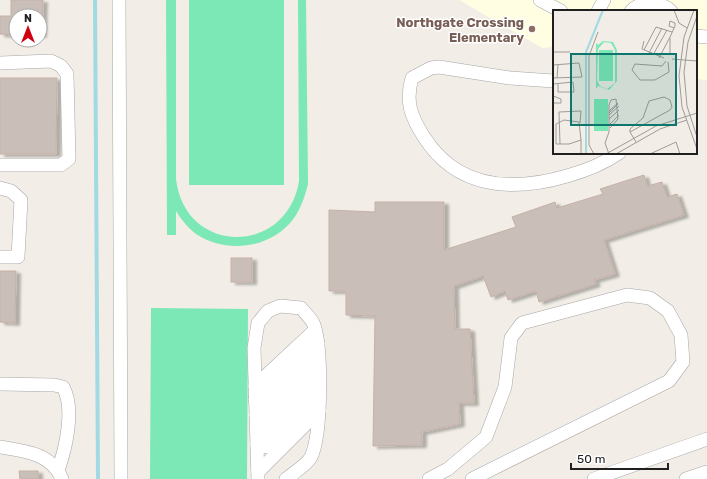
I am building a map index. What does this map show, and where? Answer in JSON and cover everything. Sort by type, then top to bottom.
[{"type":"street","points":[[119,0],[121,479]]},
{"type":"street","points":[[540,0],[558,6]]},
{"type":"street","points":[[599,10],[604,0]]},
{"type":"street","points":[[632,10],[641,4],[649,2],[666,5]]},
{"type":"street","points":[[697,36],[707,37]]},
{"type":"street","points":[[0,63],[51,61],[61,66],[67,74],[69,159],[61,165],[0,165]]},
{"type":"street","points":[[553,81],[510,78],[439,67],[431,68],[412,78],[408,98],[410,113],[415,124],[435,154],[445,163],[465,174],[488,182],[509,186],[535,184],[582,172],[617,154]]},
{"type":"street","points":[[0,188],[11,191],[20,200],[18,257],[0,257]]},
{"type":"street","points":[[429,479],[448,469],[486,437],[505,387],[511,338],[522,323],[627,294],[650,298],[668,311],[681,335],[683,362],[669,381],[472,479]]},
{"type":"street","points":[[258,475],[254,348],[258,323],[268,311],[280,306],[301,308],[313,324],[318,349],[319,404],[316,443],[310,458],[286,479]]},
{"type":"street","points":[[255,393],[315,330]]},
{"type":"street","points":[[255,393],[318,349]]},
{"type":"street","points":[[256,421],[318,349]]},
{"type":"street","points":[[256,421],[319,376]]},
{"type":"street","points":[[257,450],[319,376]]},
{"type":"street","points":[[0,384],[54,384],[63,387],[68,404],[67,440],[60,474],[35,453],[0,447]]},
{"type":"street","points":[[257,450],[319,404]]},
{"type":"street","points":[[258,475],[319,404]]},
{"type":"street","points":[[594,479],[707,439]]},
{"type":"street","points":[[686,479],[707,472]]},
{"type":"shaded area","name":"Northgate Crossing Elementary","points":[[459,0],[707,0],[707,80],[697,79],[697,10],[553,10],[553,47],[542,48]]},
{"type":"green space","points":[[166,0],[176,0],[176,179],[183,204],[197,222],[216,233],[236,237],[257,234],[276,223],[291,206],[299,181],[298,0],[306,0],[308,184],[299,210],[294,218],[285,228],[274,236],[261,242],[234,246],[208,240],[193,232],[176,211],[176,235],[167,235]]},
{"type":"green space","points":[[189,0],[284,0],[284,185],[189,185]]},
{"type":"green space","points":[[151,308],[248,309],[247,479],[150,479]]},
{"type":"building","points":[[11,0],[43,0],[43,8],[11,8]]},
{"type":"building","points":[[0,16],[8,16],[8,34],[0,34]]},
{"type":"building","points":[[0,78],[57,78],[56,154],[0,154]]},
{"type":"building","points":[[644,175],[647,186],[662,182],[667,197],[677,194],[684,215],[604,240],[615,274],[594,280],[596,284],[539,302],[536,291],[508,300],[505,291],[491,297],[483,276],[454,286],[455,329],[470,329],[474,403],[459,403],[460,424],[422,432],[422,445],[373,446],[375,316],[346,315],[346,291],[329,291],[329,210],[375,212],[375,202],[444,202],[444,250],[516,227],[512,217],[555,202],[557,208],[603,194],[600,189]]},
{"type":"building","points":[[231,258],[252,258],[252,282],[231,282]]},
{"type":"building","points":[[0,271],[16,271],[15,323],[0,322]]},
{"type":"building","points":[[19,471],[38,471],[38,479],[20,479]]},
{"type":"waterway","points":[[95,0],[98,479]]},
{"type":"place","name":"Northgate Crossing Elementary","points":[[532,29]]}]
